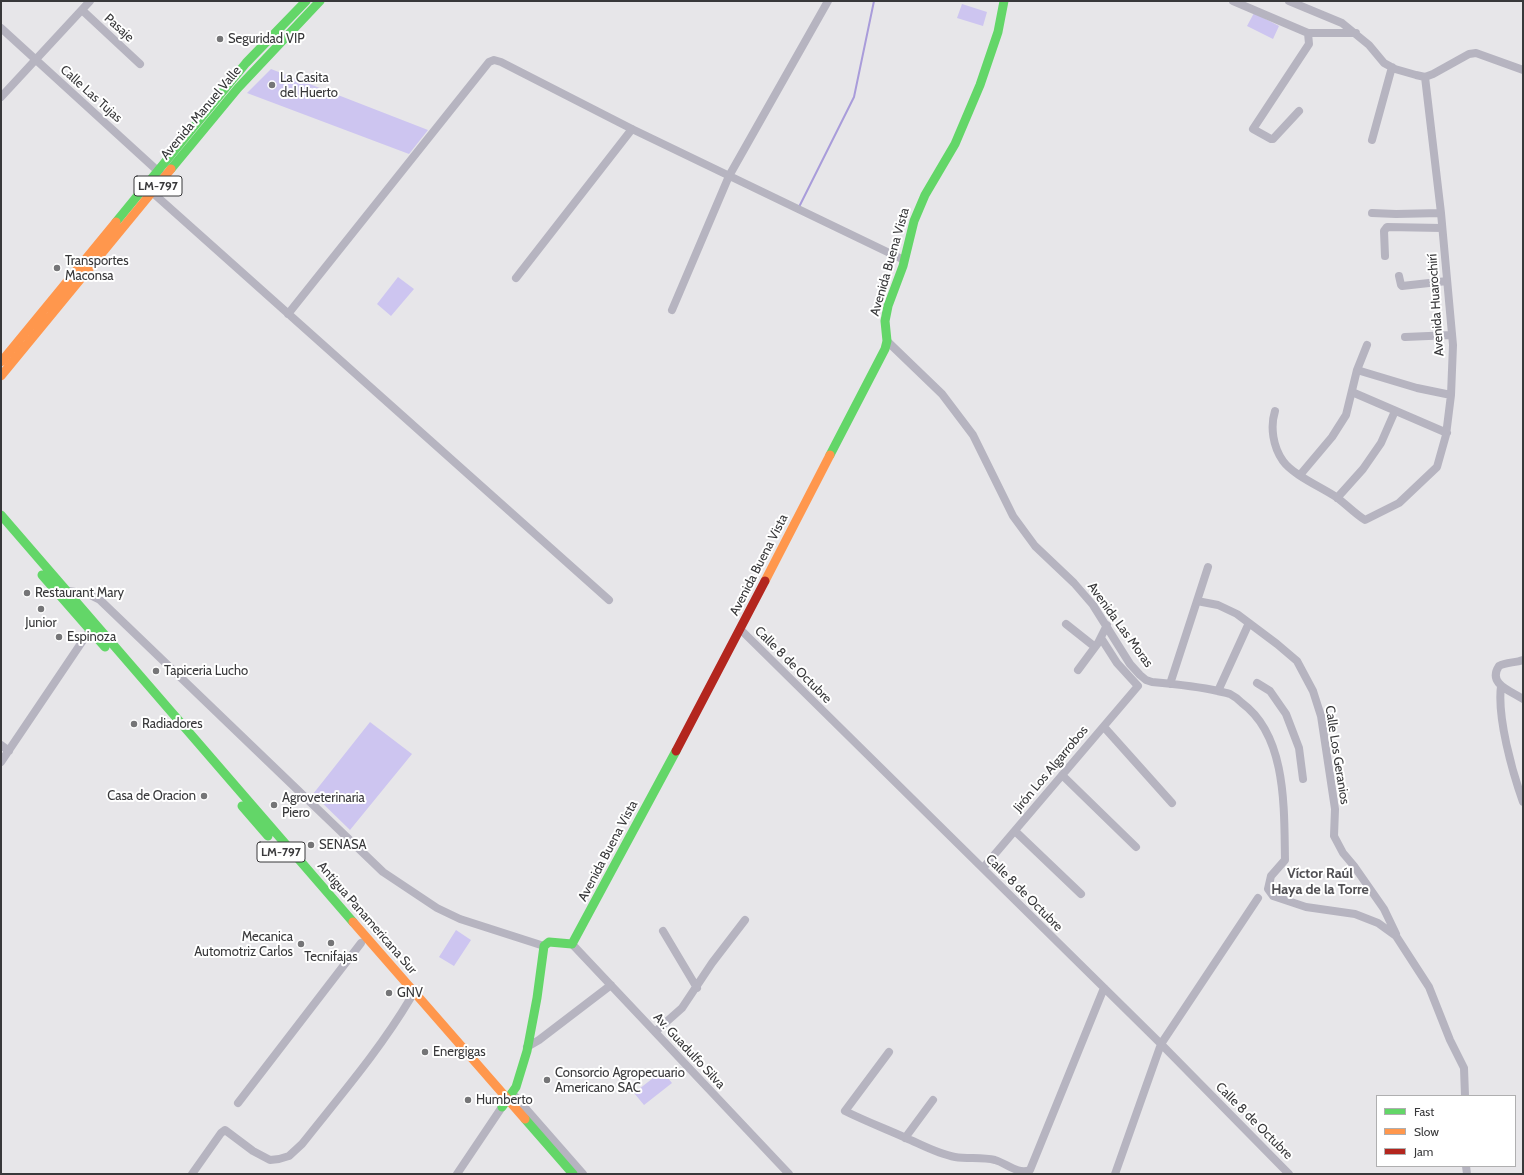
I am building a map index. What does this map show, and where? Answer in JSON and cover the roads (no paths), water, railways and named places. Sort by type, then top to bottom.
[{"type":"main road","name":"Avenida Manuel Valle","points":[[1,362],[246,63],[306,1]]},
{"type":"main road","name":"Avenida Manuel Valle","points":[[1,376],[238,88],[320,1]]},
{"type":"main road","name":"Avenida Buena Vista","points":[[572,944],[606,885],[885,349],[887,341],[886,321],[888,306],[904,260],[916,214],[939,170],[955,144],[980,85],[998,32],[1004,1]]},
{"type":"main road","name":"Antigua Panamericana Sur","points":[[1,515],[90,630],[258,818],[502,1100],[563,1174]]},
{"type":"main road","name":"Antigua Panamericana Sur","points":[[1,528],[50,578],[69,591],[361,943],[502,1100],[573,1174]]},
{"type":"main road","points":[[502,1100],[517,1085],[527,1047],[540,985],[544,946],[549,942],[572,944]]},
{"type":"street","points":[[1,97],[90,1]]},
{"type":"street","points":[[672,310],[730,176],[828,1]]},
{"type":"street","points":[[1233,1],[1308,33],[1356,33]]},
{"type":"street","points":[[1289,1],[1342,24],[1356,33],[1384,63],[1425,77],[1469,54],[1476,53],[1523,70]]},
{"type":"street","name":"Pasaje","points":[[82,10],[140,64]]},
{"type":"street","name":"Calle Las Tujas","points":[[1,28],[165,177]]},
{"type":"street","points":[[1300,111],[1273,139],[1253,128],[1309,44],[1308,33]]},
{"type":"street","points":[[288,314],[492,61],[501,62],[632,129],[904,260]]},
{"type":"street","points":[[1372,140],[1392,66]]},
{"type":"street","name":"Avenida Huarochirí","points":[[1337,498],[1363,518],[1368,519],[1399,503],[1437,467],[1447,433],[1451,395],[1453,344],[1441,213],[1425,77]]},
{"type":"street","points":[[516,278],[632,129]]},
{"type":"street","points":[[153,193],[609,600]]},
{"type":"street","points":[[1372,213],[1441,213]]},
{"type":"street","points":[[1385,256],[1384,231],[1387,227],[1442,228]]},
{"type":"street","points":[[1399,276],[1402,286],[1447,281]]},
{"type":"street","points":[[1405,337],[1452,335]]},
{"type":"street","name":"Avenida Las Moras","points":[[887,341],[942,394],[973,435],[1013,516],[1035,546],[1074,583],[1093,605],[1114,636],[1119,648],[1140,675],[1146,680],[1203,687],[1230,694],[1248,707],[1259,719],[1271,740],[1281,778],[1285,860],[1271,876],[1268,889],[1273,896],[1306,907],[1355,914],[1378,923],[1396,936],[1428,987],[1450,1040],[1464,1068],[1465,1095]]},
{"type":"street","points":[[1300,475],[1332,437],[1346,415],[1357,370],[1367,345]]},
{"type":"street","points":[[1357,370],[1417,388],[1451,395]]},
{"type":"street","points":[[1352,392],[1447,433]]},
{"type":"street","points":[[1275,411],[1272,422],[1275,442],[1283,461],[1300,475],[1337,498],[1362,470],[1382,443],[1395,411]]},
{"type":"street","points":[[1170,684],[1208,568]]},
{"type":"street","points":[[69,591],[88,594],[100,600],[383,872],[437,908],[451,915],[544,946]]},
{"type":"street","name":"Calle Los Geranios","points":[[1197,601],[1218,605],[1237,614],[1297,661],[1313,691],[1321,716],[1335,809],[1334,836],[1343,853],[1384,909],[1401,944]]},
{"type":"street","points":[[1218,691],[1249,623]]},
{"type":"street","points":[[1066,624],[1095,647]]},
{"type":"street","points":[[1078,670],[1101,638],[1107,625]]},
{"type":"street","name":"Calle 8 de Octubre","points":[[740,629],[1161,1044],[1290,1174]]},
{"type":"street","points":[[1,762],[90,630]]},
{"type":"street","name":"Jirón Los Algarrobos","points":[[982,868],[1138,686],[1117,663],[1101,638]]},
{"type":"street","points":[[1523,660],[1514,663],[1504,663],[1499,666],[1496,675],[1501,686],[1499,700],[1508,752],[1523,802]]},
{"type":"street","points":[[1257,683],[1270,691],[1286,714],[1300,748],[1303,779]]},
{"type":"street","points":[[1501,686],[1523,698]]},
{"type":"street","points":[[1104,727],[1172,803]]},
{"type":"street","points":[[1,745],[9,751]]},
{"type":"street","points":[[1062,775],[1136,847]]},
{"type":"street","points":[[1015,831],[1081,894]]},
{"type":"street","points":[[1115,1174],[1161,1044],[1258,898]]},
{"type":"street","points":[[655,1032],[682,1008],[697,988],[712,963],[745,920]]},
{"type":"street","points":[[663,931],[697,988]]},
{"type":"street","points":[[238,1103],[361,943]]},
{"type":"street","name":"Av. Guadulfo Silva","points":[[572,944],[789,1174]]},
{"type":"street","points":[[527,1047],[539,1040],[611,985]]},
{"type":"street","points":[[889,1052],[845,1111],[873,1125],[935,1151],[954,1157],[996,1160],[1012,1170],[1026,1173],[1030,1170],[1104,988]]},
{"type":"street","points":[[192,1174],[221,1133],[225,1130],[253,1151],[270,1160],[289,1156],[302,1144],[372,1057],[393,1028],[410,999]]},
{"type":"street","points":[[457,1174],[502,1100],[583,1174]]},
{"type":"street","points":[[905,1138],[933,1100]]},
{"type":"waterway","points":[[799,207],[854,97],[874,1]]},
{"type":"place","name":"Seguridad VIP","points":[[220,39]]},
{"type":"place","name":"La Casita del Huerto","points":[[272,85]]},
{"type":"place","name":"Transportes Maconsa","points":[[57,268]]},
{"type":"place","name":"Restaurant Mary","points":[[27,593]]},
{"type":"place","name":"Junior","points":[[41,609]]},
{"type":"place","name":"Espinoza","points":[[59,637]]},
{"type":"place","name":"Tapiceria Lucho","points":[[156,671]]},
{"type":"place","name":"Radiadores","points":[[134,724]]},
{"type":"place","name":"Casa de Oracion","points":[[204,796]]},
{"type":"place","name":"Agroveterinaria Piero","points":[[274,805]]},
{"type":"place","name":"SENASA","points":[[311,845]]},
{"type":"place","name":"Tecnifajas","points":[[331,943]]},
{"type":"place","name":"Mecanica Automotriz Carlos","points":[[301,944]]},
{"type":"place","name":"GNV","points":[[389,993]]},
{"type":"place","name":"Energigas","points":[[425,1052]]},
{"type":"place","name":"Consorcio Agropecuario Americano SAC","points":[[547,1080]]},
{"type":"place","name":"Humberto","points":[[468,1100]]},
{"type":"district","name":"Víctor Raúl Haya de la Torre","points":[[1320,882]]}]
